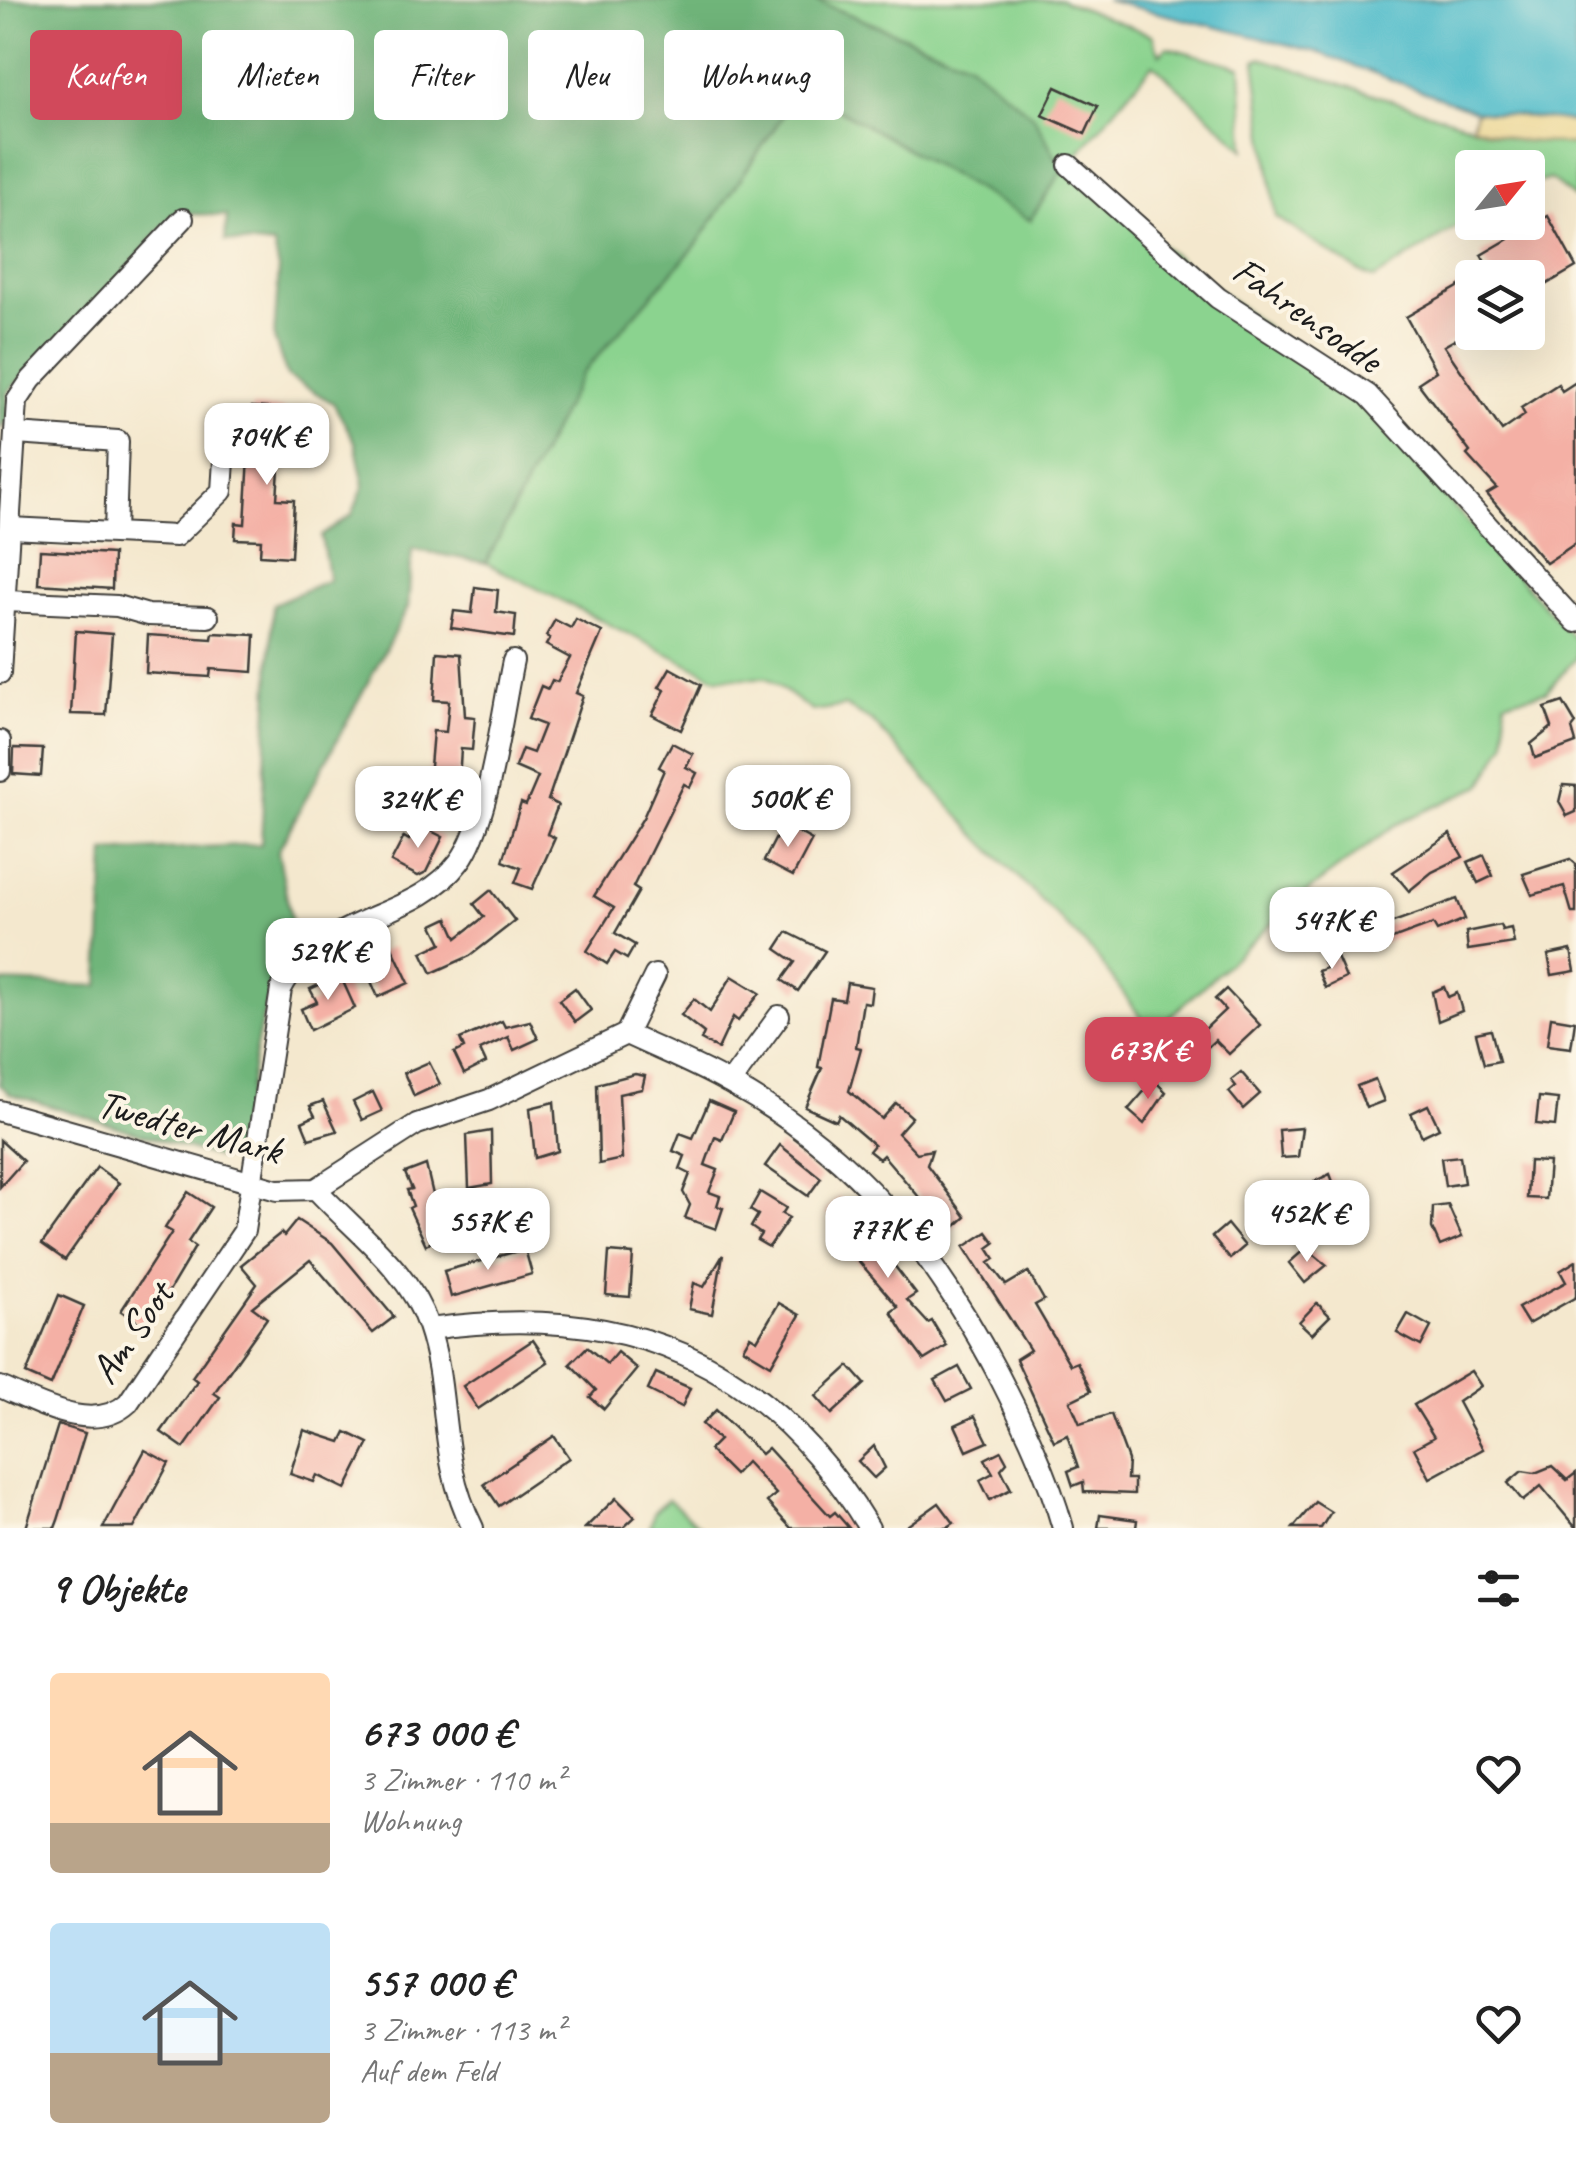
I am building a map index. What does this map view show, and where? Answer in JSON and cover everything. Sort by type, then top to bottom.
[{"type":"street","name":"Fahrensodde","points":[[1068,165],[1218,298],[1368,396],[1575,621]]},
{"type":"street","points":[[0,673],[10,528],[9,438],[17,401],[31,380],[183,218]]},
{"type":"street","points":[[10,528],[176,536],[222,492],[226,430]]},
{"type":"street","points":[[9,438],[118,441],[115,532]]},
{"type":"street","points":[[6,601],[116,606],[148,615],[208,618]]},
{"type":"street","name":"Am Soot","points":[[0,1387],[96,1420],[114,1416],[128,1403],[244,1230],[281,989],[291,970],[321,941],[428,890],[461,860],[478,820],[513,661]]},
{"type":"street","points":[[0,741],[0,771]]},
{"type":"street","points":[[654,976],[626,1034],[730,1083],[798,1127],[890,1206],[975,1330],[1016,1409],[1054,1496],[1063,1528]]},
{"type":"street","points":[[730,1083],[779,1016]]},
{"type":"street","name":"Twedter Mark","points":[[0,1111],[277,1190],[316,1190],[417,1124],[506,1092],[626,1034]]},
{"type":"street","points":[[316,1190],[377,1250],[411,1294],[430,1329],[452,1474],[472,1528]]},
{"type":"street","points":[[430,1329],[476,1322],[578,1323],[678,1349],[725,1374],[772,1407],[837,1480],[869,1528]]},
{"type":"green space","points":[[0,0],[814,0],[969,63],[1034,117],[1063,170],[1030,220],[844,113],[844,30],[664,30],[664,120],[780,120],[697,244],[581,375],[486,563],[412,549],[408,607],[278,851],[296,946],[282,967],[263,1015],[241,1145],[232,1157],[218,1158],[10,1094],[0,1085],[0,982],[99,986],[105,852],[261,844],[273,604],[329,580],[321,536],[352,515],[364,485],[355,442],[333,403],[287,376],[274,338],[279,269],[274,246],[225,241],[227,216],[175,213],[118,280],[7,393],[8,420],[0,429]]},
{"type":"green space","points":[[814,0],[1061,0],[1152,35],[1160,55],[1167,47],[1241,67],[1245,149],[1153,64],[1064,170],[1352,394],[1576,641],[1576,658],[1546,692],[1505,701],[1506,742],[1482,785],[1395,825],[1304,894],[1152,1033],[1094,953],[981,840],[873,722],[845,706],[812,711],[767,678],[717,678],[486,563],[581,375],[697,244],[780,120],[844,120],[844,113],[1030,220],[970,63]]},
{"type":"green space","points":[[1261,58],[1515,140],[1576,145],[1576,199],[1550,179],[1545,180],[1545,150],[1455,150],[1455,228],[1374,279],[1276,217],[1256,60]]},
{"type":"green space","points":[[668,1499],[702,1528],[650,1528],[654,1512]]},
{"type":"sand","points":[[1476,111],[1576,122],[1576,145],[1515,140],[1472,126]]},
{"type":"water","points":[[1106,0],[1576,0],[1576,122],[1476,111],[1317,52]]},
{"type":"building","points":[[1056,87],[1098,106],[1085,134],[1042,115]]},
{"type":"building","points":[[1548,216],[1576,267],[1545,285],[1545,260],[1484,260],[1481,255],[1507,240],[1545,240]]},
{"type":"building","points":[[1455,289],[1455,340],[1444,346],[1502,431],[1525,415],[1521,408],[1558,384],[1562,391],[1576,382],[1576,543],[1546,563],[1487,494],[1497,488],[1467,455],[1470,452],[1418,383],[1436,371],[1406,317]]},
{"type":"building","points":[[252,407],[283,409],[277,499],[294,500],[291,557],[260,555],[261,540],[235,539],[236,523],[245,524]]},
{"type":"building","points":[[40,550],[113,554],[112,589],[38,584]]},
{"type":"building","points":[[475,587],[498,590],[496,612],[516,615],[514,637],[451,628],[454,611],[472,613]]},
{"type":"building","points":[[576,619],[602,632],[576,693],[583,696],[548,800],[558,805],[547,834],[555,838],[532,889],[515,883],[521,868],[503,861],[521,803],[526,805],[538,777],[515,767],[522,749],[533,753],[544,725],[528,719],[541,686],[548,689],[552,680],[557,682],[570,658],[546,645],[550,638],[546,636],[555,620],[571,628]]},
{"type":"building","points":[[76,631],[112,634],[106,715],[71,714]]},
{"type":"building","points":[[213,633],[255,635],[253,672],[211,669],[210,677],[146,673],[148,635],[212,639]]},
{"type":"building","points":[[437,652],[461,654],[465,716],[475,717],[472,750],[461,749],[459,780],[452,780],[450,813],[419,810],[421,777],[429,778],[433,731],[446,732],[449,701],[434,700]]},
{"type":"building","points":[[670,668],[701,685],[681,730],[652,715],[665,690],[659,687]]},
{"type":"building","points":[[1563,702],[1576,724],[1572,729],[1576,743],[1535,758],[1531,744],[1552,727],[1545,708]]},
{"type":"building","points":[[672,743],[693,754],[686,767],[697,773],[690,787],[684,784],[633,887],[639,891],[615,933],[635,945],[627,959],[615,952],[607,964],[587,951],[614,908],[594,896],[643,818],[664,770],[659,767]]},
{"type":"building","points":[[14,748],[43,749],[41,776],[13,774]]},
{"type":"building","points":[[1563,785],[1576,786],[1576,812],[1567,816],[1559,802]]},
{"type":"building","points":[[417,824],[443,837],[426,872],[418,876],[391,862],[404,837],[409,840]]},
{"type":"building","points":[[783,824],[812,840],[793,876],[764,861]]},
{"type":"building","points":[[1450,834],[1463,857],[1432,872],[1409,891],[1393,872]]},
{"type":"building","points":[[1484,855],[1493,876],[1478,883],[1468,862]]},
{"type":"building","points":[[1570,859],[1576,864],[1576,913],[1572,913],[1564,886],[1532,895],[1523,874]]},
{"type":"building","points":[[491,890],[515,921],[470,956],[432,973],[422,952],[442,943],[433,925],[448,918],[457,938],[484,917],[474,904]]},
{"type":"building","points":[[1457,899],[1465,919],[1437,931],[1433,924],[1363,950],[1357,935]]},
{"type":"building","points":[[1336,910],[1349,926],[1329,942],[1316,926]]},
{"type":"building","points":[[1500,925],[1502,930],[1511,928],[1514,943],[1468,950],[1466,932]]},
{"type":"building","points":[[787,932],[825,951],[798,991],[782,980],[795,962],[776,949]]},
{"type":"building","points":[[392,947],[409,983],[378,997],[362,961]]},
{"type":"building","points":[[1571,950],[1575,971],[1552,975],[1548,955]]},
{"type":"building","points":[[1336,955],[1346,978],[1325,988],[1318,971],[1326,968],[1323,961]]},
{"type":"building","points":[[340,975],[355,1008],[310,1030],[301,1009],[317,1002],[310,989]]},
{"type":"building","points":[[732,976],[760,993],[738,1021],[733,1017],[718,1049],[701,1040],[704,1033],[681,1015],[694,999],[710,1012]]},
{"type":"building","points":[[847,983],[872,987],[870,1003],[863,1002],[856,1047],[861,1048],[849,1091],[882,1119],[896,1103],[912,1117],[898,1133],[917,1153],[932,1150],[927,1165],[966,1217],[949,1232],[883,1155],[879,1159],[869,1151],[874,1145],[839,1115],[836,1121],[805,1107],[822,1068],[818,1067],[831,998],[844,1000]]},
{"type":"building","points":[[1444,987],[1448,997],[1457,993],[1462,1011],[1438,1021],[1432,992]]},
{"type":"building","points":[[575,988],[591,1010],[575,1022],[559,1000]]},
{"type":"building","points":[[1226,989],[1260,1025],[1229,1054],[1215,1040],[1193,1061],[1183,1050],[1225,1010],[1215,999]]},
{"type":"building","points":[[1551,1017],[1575,1021],[1571,1048],[1547,1045]]},
{"type":"building","points":[[502,1021],[505,1027],[530,1021],[538,1039],[514,1050],[508,1037],[480,1050],[486,1063],[464,1074],[454,1053],[464,1048],[460,1039]]},
{"type":"building","points":[[1491,1030],[1499,1061],[1484,1064],[1476,1033]]},
{"type":"building","points":[[429,1062],[440,1084],[414,1096],[404,1073]]},
{"type":"building","points":[[1241,1072],[1260,1094],[1243,1109],[1229,1092],[1236,1086],[1231,1080]]},
{"type":"building","points":[[635,1074],[645,1076],[642,1089],[619,1094],[622,1159],[599,1164],[597,1084]]},
{"type":"building","points":[[1375,1079],[1384,1101],[1366,1108],[1357,1086]]},
{"type":"building","points":[[1154,1080],[1166,1092],[1144,1124],[1128,1110]]},
{"type":"building","points":[[373,1092],[382,1111],[362,1120],[353,1102]]},
{"type":"building","points":[[1539,1097],[1558,1099],[1555,1126],[1536,1124]]},
{"type":"building","points":[[323,1101],[337,1131],[309,1139],[302,1122],[315,1116],[310,1106]]},
{"type":"building","points":[[709,1101],[734,1112],[722,1140],[715,1137],[705,1165],[718,1170],[709,1192],[720,1196],[717,1206],[723,1208],[716,1229],[685,1218],[690,1205],[683,1192],[690,1174],[680,1169],[685,1156],[673,1151],[680,1133],[693,1138]]},
{"type":"building","points":[[554,1102],[558,1151],[535,1158],[530,1108]]},
{"type":"building","points":[[1428,1105],[1439,1128],[1422,1136],[1411,1113]]},
{"type":"building","points":[[1302,1128],[1298,1157],[1281,1158],[1279,1130]]},
{"type":"building","points":[[491,1131],[492,1184],[469,1188],[467,1135]]},
{"type":"building","points":[[0,1140],[23,1161],[0,1187]]},
{"type":"building","points":[[780,1145],[821,1178],[808,1196],[765,1166]]},
{"type":"building","points":[[1460,1156],[1464,1183],[1445,1186],[1441,1158]]},
{"type":"building","points":[[1529,1161],[1549,1162],[1546,1199],[1527,1198]]},
{"type":"building","points":[[426,1165],[438,1216],[432,1218],[442,1236],[426,1245],[409,1208],[413,1206],[407,1190],[412,1189],[405,1173]]},
{"type":"building","points":[[97,1167],[119,1183],[65,1260],[42,1244]]},
{"type":"building","points":[[1330,1174],[1338,1195],[1324,1201],[1315,1181]]},
{"type":"building","points":[[188,1192],[211,1207],[188,1242],[195,1247],[147,1328],[121,1311],[172,1232],[165,1228]]},
{"type":"building","points":[[760,1192],[786,1208],[782,1214],[789,1218],[769,1247],[757,1240],[761,1234],[751,1227],[758,1215],[750,1210]]},
{"type":"building","points":[[839,1197],[894,1258],[891,1261],[916,1294],[907,1300],[928,1323],[932,1321],[947,1346],[924,1360],[906,1336],[891,1312],[898,1307],[851,1252],[858,1245],[825,1212]]},
{"type":"building","points":[[1448,1205],[1462,1237],[1440,1246],[1432,1228],[1433,1207]]},
{"type":"building","points":[[297,1220],[332,1243],[394,1317],[373,1333],[310,1260],[252,1307],[267,1318],[214,1393],[220,1397],[184,1448],[161,1432],[197,1381],[192,1377],[257,1284],[241,1265],[281,1233],[284,1236]]},
{"type":"building","points":[[1227,1224],[1245,1246],[1230,1259],[1212,1237]]},
{"type":"building","points":[[987,1232],[995,1243],[988,1248],[995,1259],[989,1263],[1006,1285],[1028,1272],[1044,1300],[1035,1305],[1070,1365],[1077,1362],[1091,1391],[1070,1401],[1080,1424],[1111,1414],[1128,1460],[1127,1479],[1134,1479],[1134,1494],[1084,1492],[1083,1482],[1073,1486],[1068,1471],[1078,1467],[1067,1435],[1054,1441],[1016,1359],[1030,1350],[964,1247]]},
{"type":"building","points":[[1306,1248],[1327,1265],[1305,1283],[1289,1263]]},
{"type":"building","points":[[525,1249],[532,1274],[451,1297],[444,1271]]},
{"type":"building","points":[[609,1252],[633,1254],[630,1297],[606,1295]]},
{"type":"building","points":[[723,1255],[712,1314],[689,1309],[694,1283],[704,1287]]},
{"type":"building","points":[[1576,1261],[1576,1297],[1528,1324],[1518,1308],[1566,1282],[1560,1271]]},
{"type":"building","points":[[59,1295],[84,1306],[51,1385],[26,1374]]},
{"type":"building","points":[[779,1303],[800,1315],[771,1365],[743,1348],[750,1336],[757,1340]]},
{"type":"building","points":[[1317,1303],[1330,1316],[1312,1334],[1299,1322]]},
{"type":"building","points":[[1408,1314],[1431,1327],[1421,1346],[1397,1333]]},
{"type":"building","points":[[533,1340],[548,1362],[478,1409],[463,1386]]},
{"type":"building","points":[[587,1347],[607,1364],[617,1352],[637,1369],[604,1409],[590,1397],[596,1390],[570,1364]]},
{"type":"building","points":[[849,1366],[865,1384],[832,1414],[816,1396]]},
{"type":"building","points":[[959,1367],[971,1389],[947,1401],[935,1380]]},
{"type":"building","points":[[1471,1371],[1481,1386],[1458,1402],[1483,1449],[1430,1478],[1414,1448],[1434,1437],[1414,1405]]},
{"type":"building","points":[[656,1373],[690,1388],[682,1407],[648,1390]]},
{"type":"building","points":[[716,1410],[761,1454],[768,1448],[830,1516],[835,1512],[849,1528],[791,1528],[767,1502],[776,1494],[746,1462],[734,1475],[709,1450],[719,1440],[702,1424]]},
{"type":"building","points":[[975,1416],[988,1442],[967,1451],[955,1425]]},
{"type":"building","points":[[58,1425],[85,1433],[58,1520],[55,1528],[26,1528]]},
{"type":"building","points":[[304,1430],[341,1442],[346,1432],[369,1443],[346,1489],[317,1475],[314,1482],[290,1474]]},
{"type":"building","points":[[554,1436],[569,1458],[499,1506],[484,1484]]},
{"type":"building","points":[[874,1446],[885,1468],[874,1478],[858,1461]]},
{"type":"building","points":[[145,1450],[169,1463],[134,1528],[103,1528]]},
{"type":"building","points":[[1001,1451],[1007,1462],[1001,1469],[1011,1489],[990,1500],[980,1480],[993,1473],[985,1459]]},
{"type":"building","points":[[1552,1466],[1567,1480],[1576,1473],[1576,1528],[1541,1486],[1523,1501],[1508,1483],[1522,1471],[1535,1473]]},
{"type":"building","points":[[616,1498],[635,1517],[623,1528],[585,1528]]},
{"type":"building","points":[[1315,1502],[1331,1512],[1321,1528],[1293,1528]]},
{"type":"building","points":[[939,1503],[954,1523],[946,1528],[904,1528]]},
{"type":"building","points":[[1100,1515],[1137,1520],[1136,1528],[1098,1528]]}]
